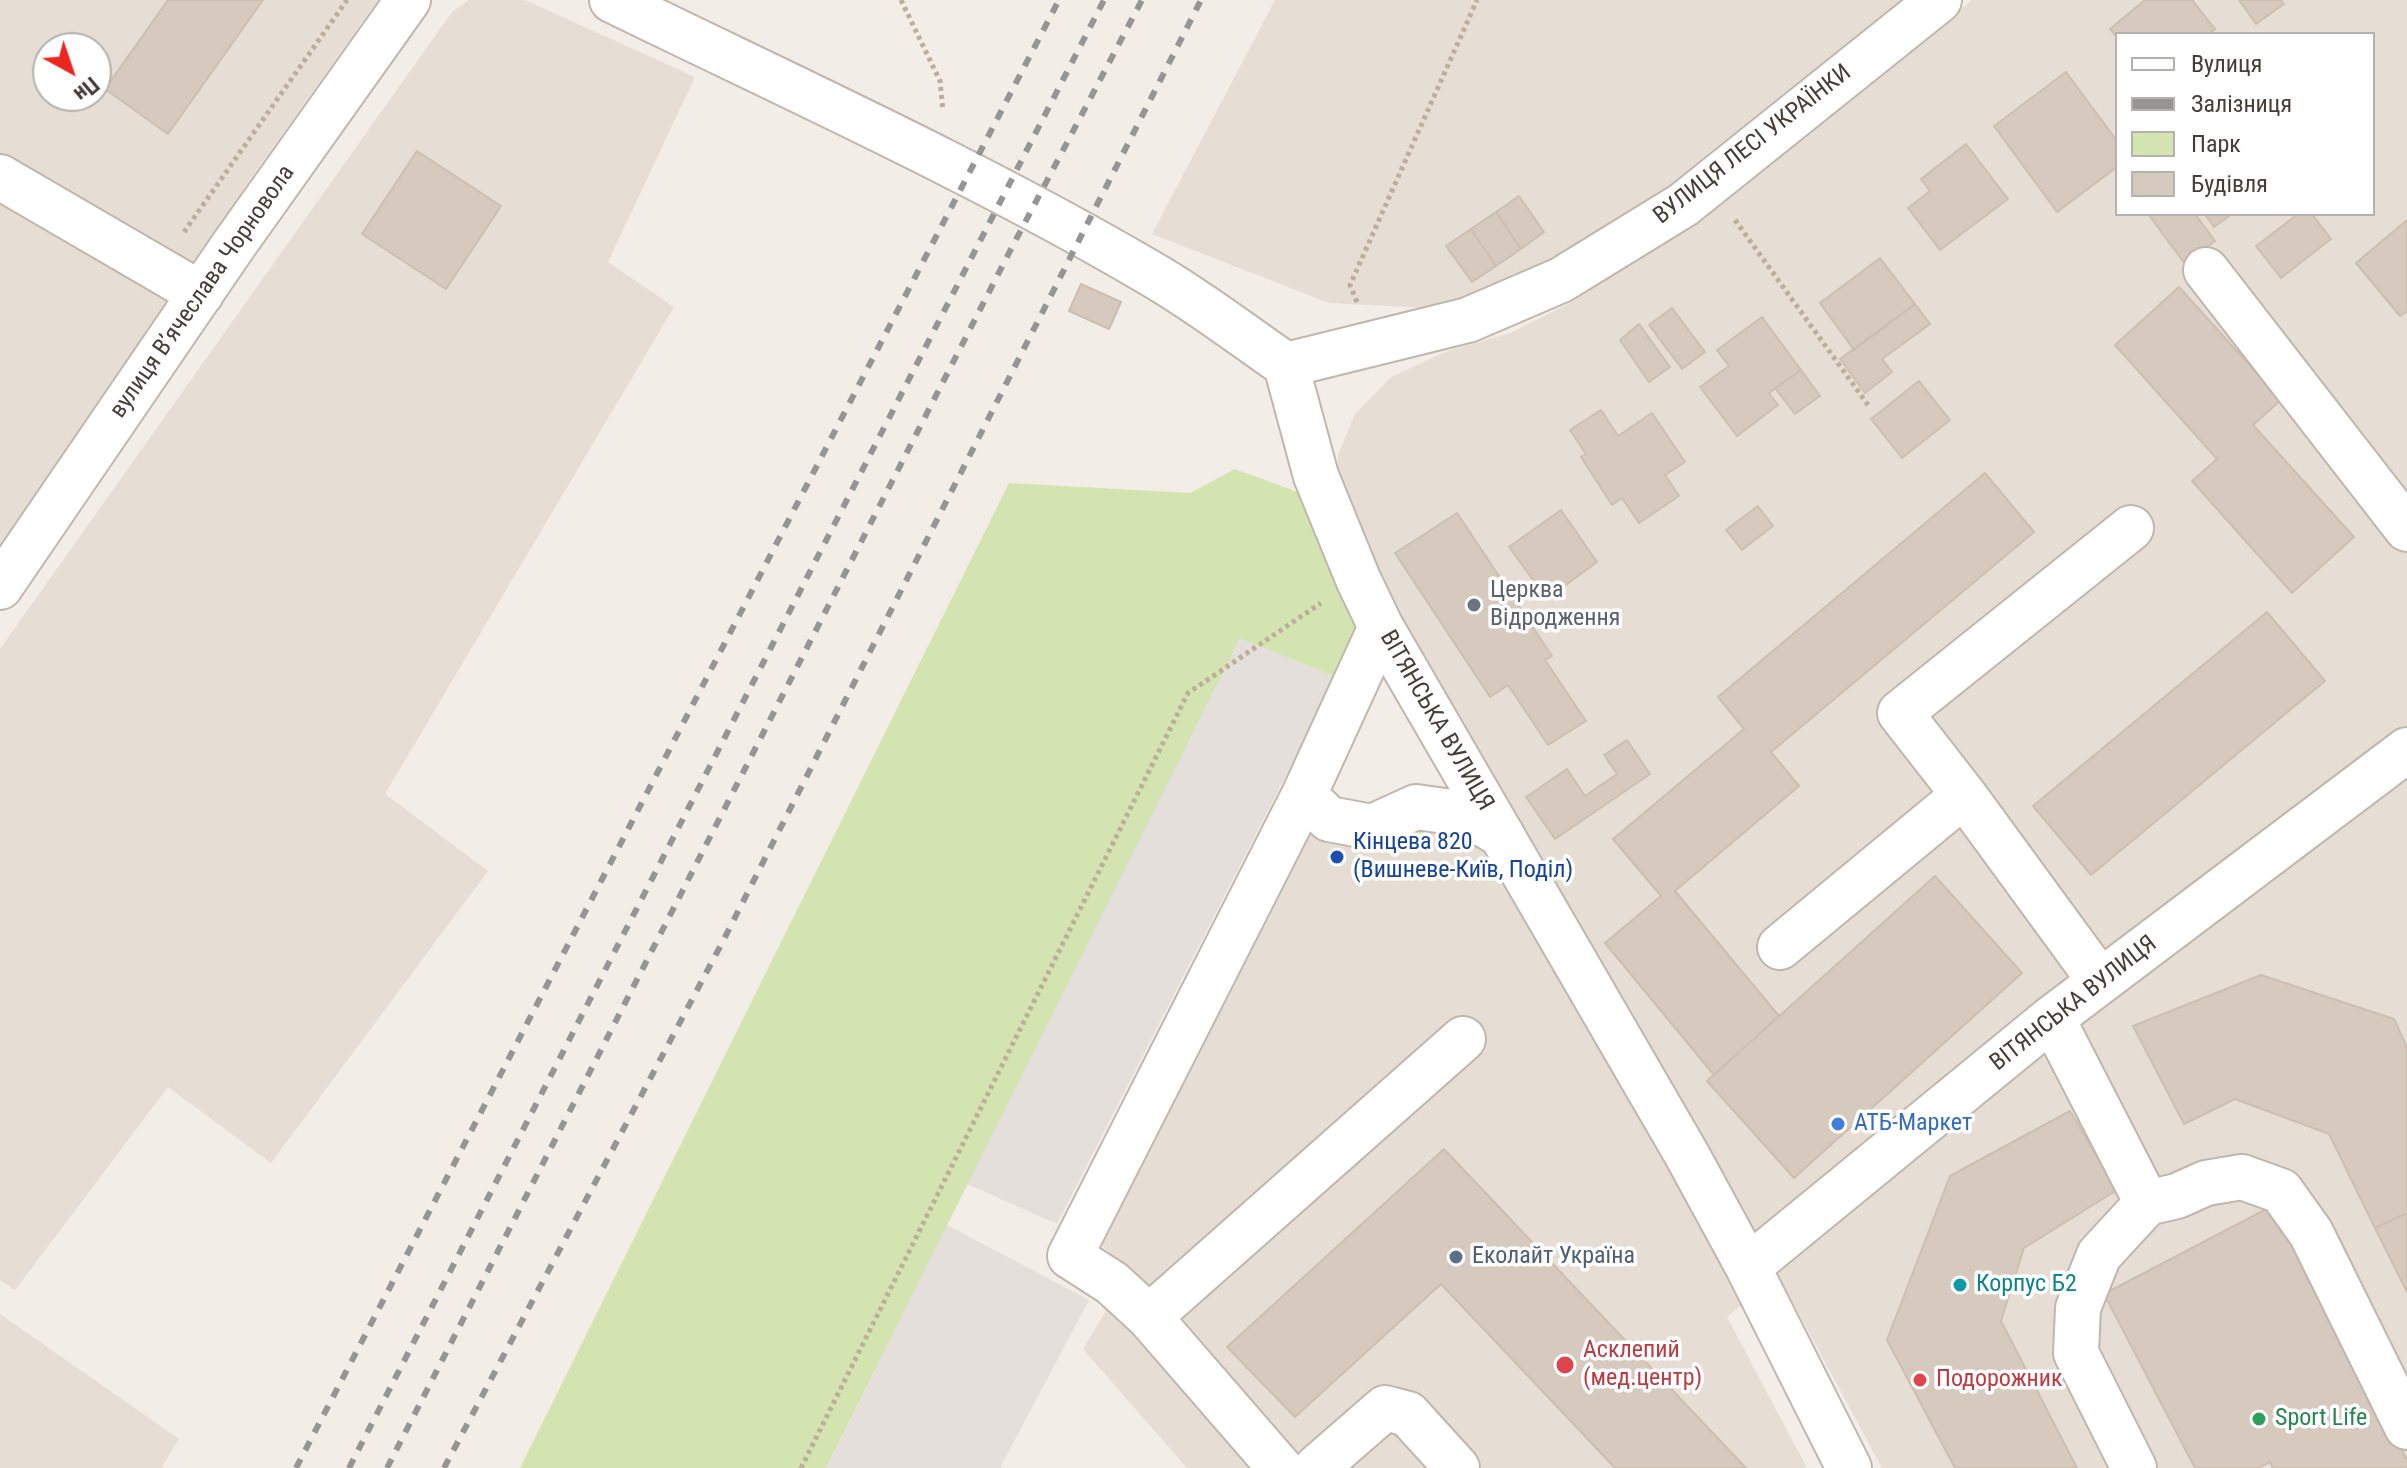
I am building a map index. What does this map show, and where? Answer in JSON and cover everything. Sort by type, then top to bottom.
[{"type":"street","name":"вулиця Вʼячеслава Чорновола","points":[[0,587],[408,0]]},
{"type":"street","points":[[612,0],[932,157],[1124,258],[1153,274],[1286,365]]},
{"type":"street","name":"ВУЛИЦЯ ЛЕСІ УКРАЇНКИ","points":[[1286,365],[1468,320],[1561,280],[1683,205],[1939,0]]},
{"type":"street","points":[[0,177],[201,294]]},
{"type":"street","points":[[2206,270],[2407,529]]},
{"type":"street","name":"ВІТЯНСЬКА ВУЛИЦЯ","points":[[1286,365],[1316,476],[1381,627],[1687,1155],[1748,1267],[1849,1468]]},
{"type":"street","points":[[2100,981],[1900,713],[2131,528]]},
{"type":"street","points":[[1280,1468],[1149,1317],[1112,1283],[1070,1256],[1304,795],[1381,627]]},
{"type":"street","name":"ВІТЯНСЬКА ВУЛИЦЯ","points":[[1748,1267],[2052,1018],[2407,750]]},
{"type":"street","points":[[1304,795],[1329,819],[1372,827],[1416,807],[1466,814],[1502,835]]},
{"type":"street","points":[[1780,947],[1964,795]]},
{"type":"street","points":[[2052,1018],[2147,1203]]},
{"type":"street","points":[[1149,1317],[1463,1039]]},
{"type":"street","points":[[2134,1468],[2076,1353],[2078,1308],[2099,1255],[2147,1203],[2177,1196],[2206,1183],[2242,1177],[2281,1191],[2311,1233],[2407,1427]]},
{"type":"street","points":[[1316,1468],[1385,1408],[1408,1414],[1457,1468]]},
{"type":"path","points":[[158,269],[347,0]]},
{"type":"path","points":[[901,0],[940,81],[944,124],[932,157]]},
{"type":"path","points":[[1374,343],[1350,285],[1477,0]]},
{"type":"path","points":[[1727,210],[1868,405]]},
{"type":"path","points":[[801,1468],[1188,693],[1297,617],[1358,579]]},
{"type":"shaded area","points":[[0,0],[378,0],[244,188],[273,201],[0,573]]},
{"type":"shaded area","points":[[469,0],[525,0],[695,77],[608,262],[674,307],[385,794],[488,871],[271,1163],[168,1087],[15,1290],[0,1280],[0,649],[452,12]]},
{"type":"shaded area","points":[[1275,0],[1905,0],[1668,192],[1550,263],[1492,292],[1428,308],[1329,303],[1152,234]]},
{"type":"shaded area","points":[[1972,0],[2407,0],[2407,1468],[1882,1468],[1778,1275],[1727,1317],[1807,1468],[1187,1468],[1083,1349],[1129,1272],[1092,1236],[1302,827],[1466,827],[1346,530],[1336,492],[1338,455],[1355,414],[1391,377],[1445,352],[1510,333],[1574,301],[1694,222]]},
{"type":"shaded area","points":[[1240,637],[1336,677],[1057,1224],[967,1184]]},
{"type":"shaded area","points":[[947,1225],[1089,1300],[1000,1468],[826,1468]]},
{"type":"shaded area","points":[[0,1314],[179,1439],[161,1468],[0,1468]]},
{"type":"green space","points":[[1235,469],[1306,495],[1370,629],[1336,677],[1240,638],[826,1468],[520,1468],[1009,483],[1190,493]]},
{"type":"building","points":[[168,0],[263,0],[168,134],[112,94],[112,79]]},
{"type":"building","points":[[2145,0],[2192,0],[2215,29],[2211,32],[2115,32],[2115,35],[2110,29]]},
{"type":"building","points":[[2239,0],[2281,0],[2284,4],[2256,24]]},
{"type":"building","points":[[2066,72],[2115,138],[2115,168],[2057,212],[1994,126]]},
{"type":"building","points":[[1966,144],[2008,199],[1940,250],[1908,208],[1930,191],[1921,179]]},
{"type":"building","points":[[417,151],[501,206],[446,289],[362,234]]},
{"type":"building","points":[[1519,196],[1544,232],[1521,249],[1496,212]]},
{"type":"building","points":[[1496,212],[1521,249],[1496,266],[1471,229]]},
{"type":"building","points":[[2149,216],[2196,216],[2215,241],[2185,264]]},
{"type":"building","points":[[2206,216],[2229,216],[2214,227]]},
{"type":"building","points":[[2295,216],[2314,216],[2331,239],[2281,278],[2256,246]]},
{"type":"building","points":[[2407,220],[2407,311],[2400,316],[2356,263]]},
{"type":"building","points":[[1471,229],[1496,266],[1472,282],[1446,246]]},
{"type":"building","points":[[1880,258],[1915,304],[1854,350],[1820,303]]},
{"type":"building","points":[[1081,284],[1121,302],[1109,329],[1069,311]]},
{"type":"building","points":[[2179,287],[2281,400],[2253,425],[2354,537],[2292,593],[2192,481],[2217,459],[2115,345]]},
{"type":"building","points":[[1915,304],[1930,324],[1882,359],[1892,372],[1865,393],[1840,359]]},
{"type":"building","points":[[1672,308],[1705,352],[1682,369],[1649,325]]},
{"type":"building","points":[[1762,317],[1801,370],[1769,393],[1778,405],[1737,436],[1700,387],[1729,366],[1717,350]]},
{"type":"building","points":[[1639,324],[1670,367],[1649,382],[1620,340]]},
{"type":"building","points":[[1801,370],[1820,396],[1795,414],[1775,388]]},
{"type":"building","points":[[1919,381],[1950,420],[1902,458],[1871,419]]},
{"type":"building","points":[[1601,410],[1618,436],[1652,413],[1685,462],[1665,475],[1679,496],[1639,523],[1622,498],[1612,505],[1581,457],[1586,454],[1570,430]]},
{"type":"building","points":[[1985,473],[2034,532],[1771,752],[1799,786],[1675,891],[1779,1016],[1714,1075],[1605,943],[1661,896],[1613,839],[1744,729],[1718,697]]},
{"type":"building","points":[[1758,506],[1773,526],[1742,550],[1726,530]]},
{"type":"building","points":[[1561,510],[1597,562],[1547,599],[1509,547]]},
{"type":"building","name":"Церква Відродження","points":[[1457,513],[1552,656],[1545,660],[1586,721],[1548,745],[1508,685],[1490,697],[1395,553]]},
{"type":"building","points":[[2267,612],[2325,681],[2091,875],[2033,806]]},
{"type":"building","points":[[1627,740],[1650,774],[1555,839],[1526,797],[1567,769],[1585,796],[1617,774],[1604,755]]},
{"type":"building","points":[[1935,876],[2022,973],[1794,1178],[1707,1081]]},
{"type":"building","points":[[2261,975],[2394,1019],[2407,1047],[2407,1213],[2375,1228],[2329,1134],[2235,1099],[2184,1124],[2133,1026]]},
{"type":"building","name":"Корпус Б2","points":[[2070,1111],[2117,1190],[2024,1248],[2001,1321],[2077,1468],[1955,1468],[1887,1340],[1950,1176]]},
{"type":"building","points":[[1444,1149],[1746,1468],[1615,1468],[1441,1284],[1295,1417],[1227,1347]]},
{"type":"building","points":[[2274,1205],[2407,1460],[2407,1468],[2273,1468],[2270,1462],[2258,1468],[2195,1468],[2104,1294]]},
{"type":"building","points":[[2407,1213],[2407,1292],[2375,1228]]},
{"type":"railway","points":[[296,1468],[1059,0]]},
{"type":"railway","points":[[349,1468],[1104,0]]},
{"type":"railway","points":[[387,1468],[1010,251],[1142,0]]},
{"type":"railway","points":[[444,1468],[723,941],[1201,0]]},
{"type":"place","name":"Церква Відродження","points":[[1474,605]]},
{"type":"place","name":"Кінцева 820 (Вишневе-Київ, Поділ)","points":[[1337,857]]},
{"type":"place","name":"АТБ-Маркет","points":[[1838,1124]]},
{"type":"place","name":"Еколайт Україна","points":[[1456,1257]]},
{"type":"place","name":"Корпус Б2","points":[[1960,1285]]},
{"type":"place","name":"Асклепий (мед.центр)","points":[[1565,1365]]},
{"type":"place","name":"Подорожник","points":[[1920,1380]]},
{"type":"place","name":"Sport Life","points":[[2259,1419]]}]
